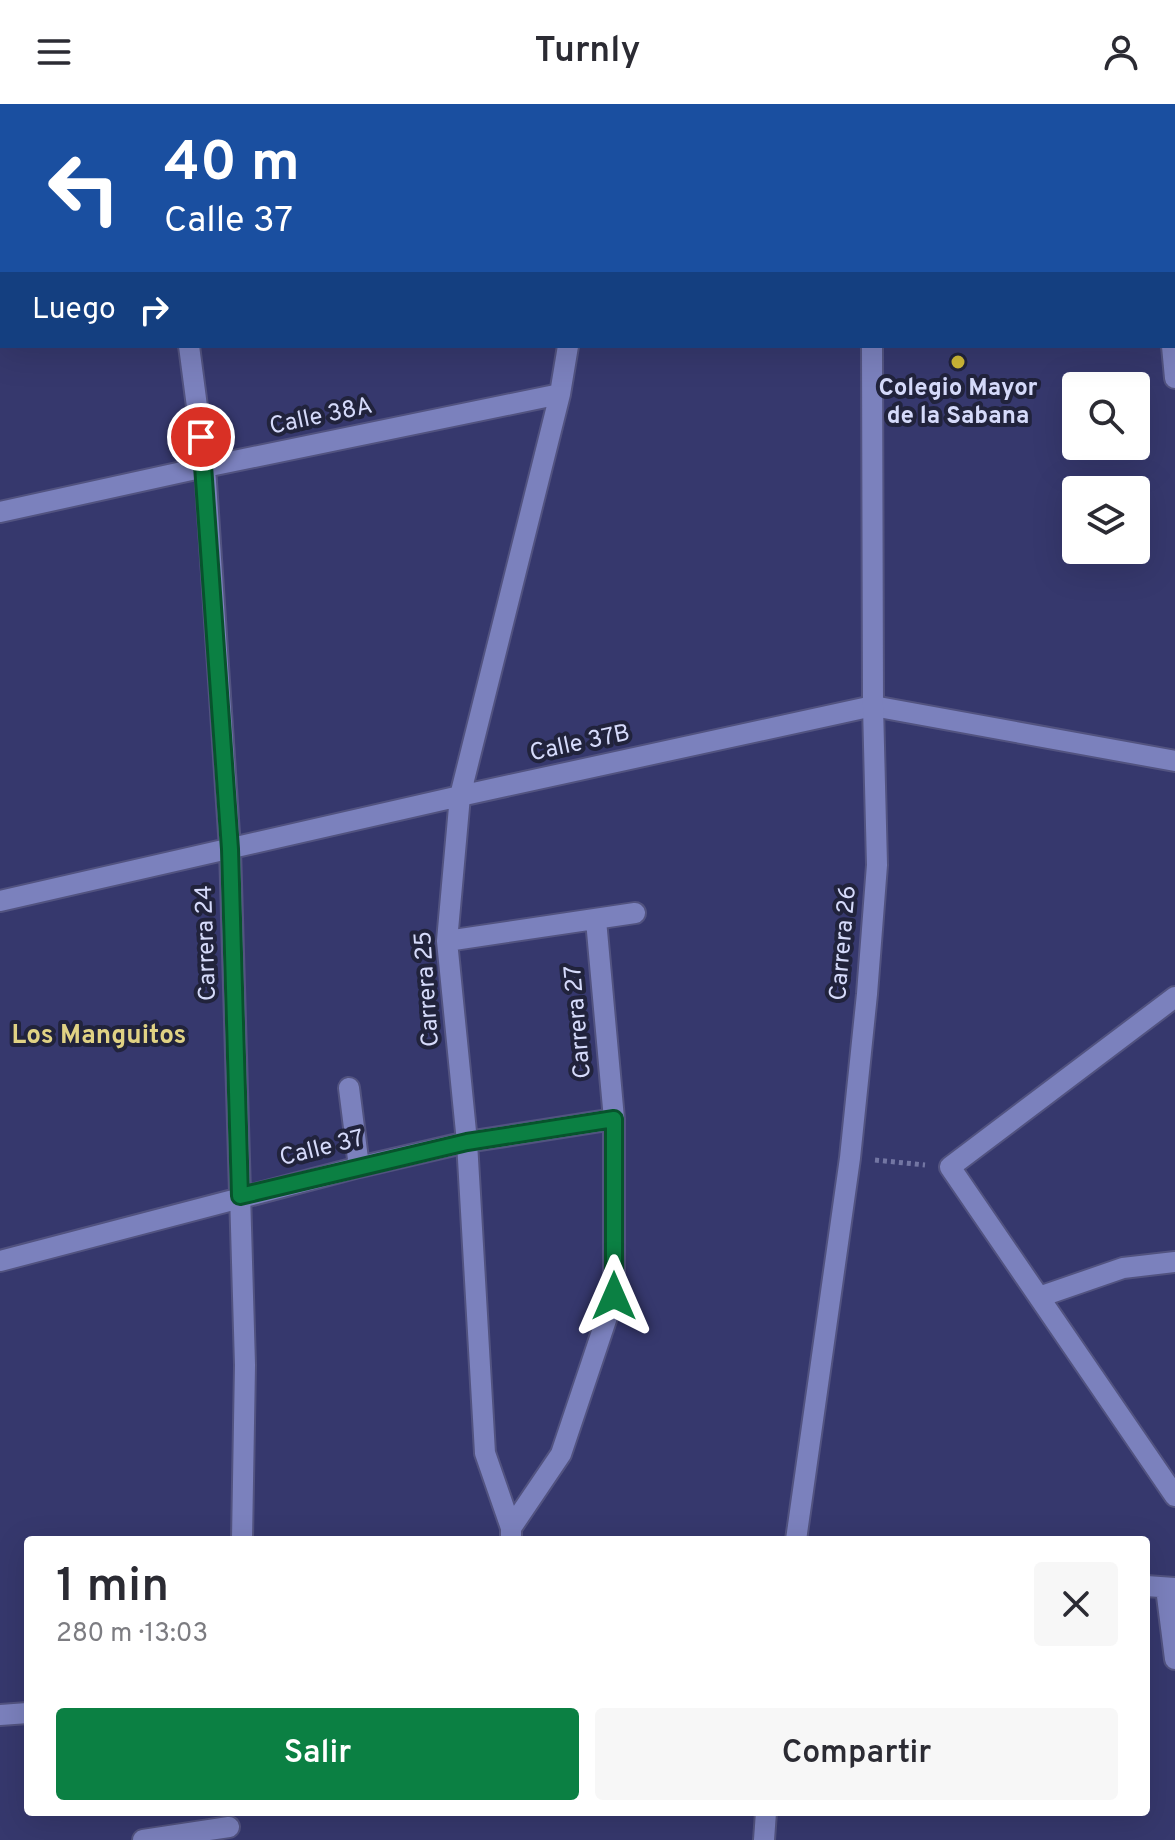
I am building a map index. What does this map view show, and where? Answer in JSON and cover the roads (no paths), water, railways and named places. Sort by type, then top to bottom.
[{"type":"street","name":"Carrera 24","points":[[189,348],[205,467],[230,849],[245,1365],[242,1536]]},
{"type":"street","name":"Carrera 25","points":[[511,1534],[485,1453],[467,1142],[447,941],[460,796],[560,394],[568,348]]},
{"type":"street","name":"Carrera 26","points":[[797,1536],[850,1158],[877,865],[873,706],[872,348]]},
{"type":"street","points":[[1172,348],[1175,378]]},
{"type":"street","name":"Calle 38A","points":[[0,512],[560,394]]},
{"type":"street","name":"Calle 37B","points":[[0,901],[873,706],[1175,761]]},
{"type":"street","points":[[447,941],[635,913]]},
{"type":"street","name":"Carrera 27","points":[[511,1534],[561,1454],[614,1296],[614,1119],[596,920]]},
{"type":"street","points":[[1175,997],[950,1167],[1175,1496]]},
{"type":"street","points":[[349,1088],[359,1167]]},
{"type":"street","name":"Calle 37","points":[[0,1261],[240,1196],[467,1142],[614,1119]]},
{"type":"street","points":[[1039,1297],[1123,1268],[1175,1262]]},
{"type":"street","points":[[1162,1587],[1175,1659]]},
{"type":"street","points":[[0,1715],[24,1713]]},
{"type":"street","points":[[764,1840],[766,1816]]},
{"type":"street","points":[[143,1840],[229,1826]]},
{"type":"place","name":"Colegio Mayor de la Sabana","points":[[958,362]]},
{"type":"district","name":"Los Manguitos","points":[[99,1036]]}]
